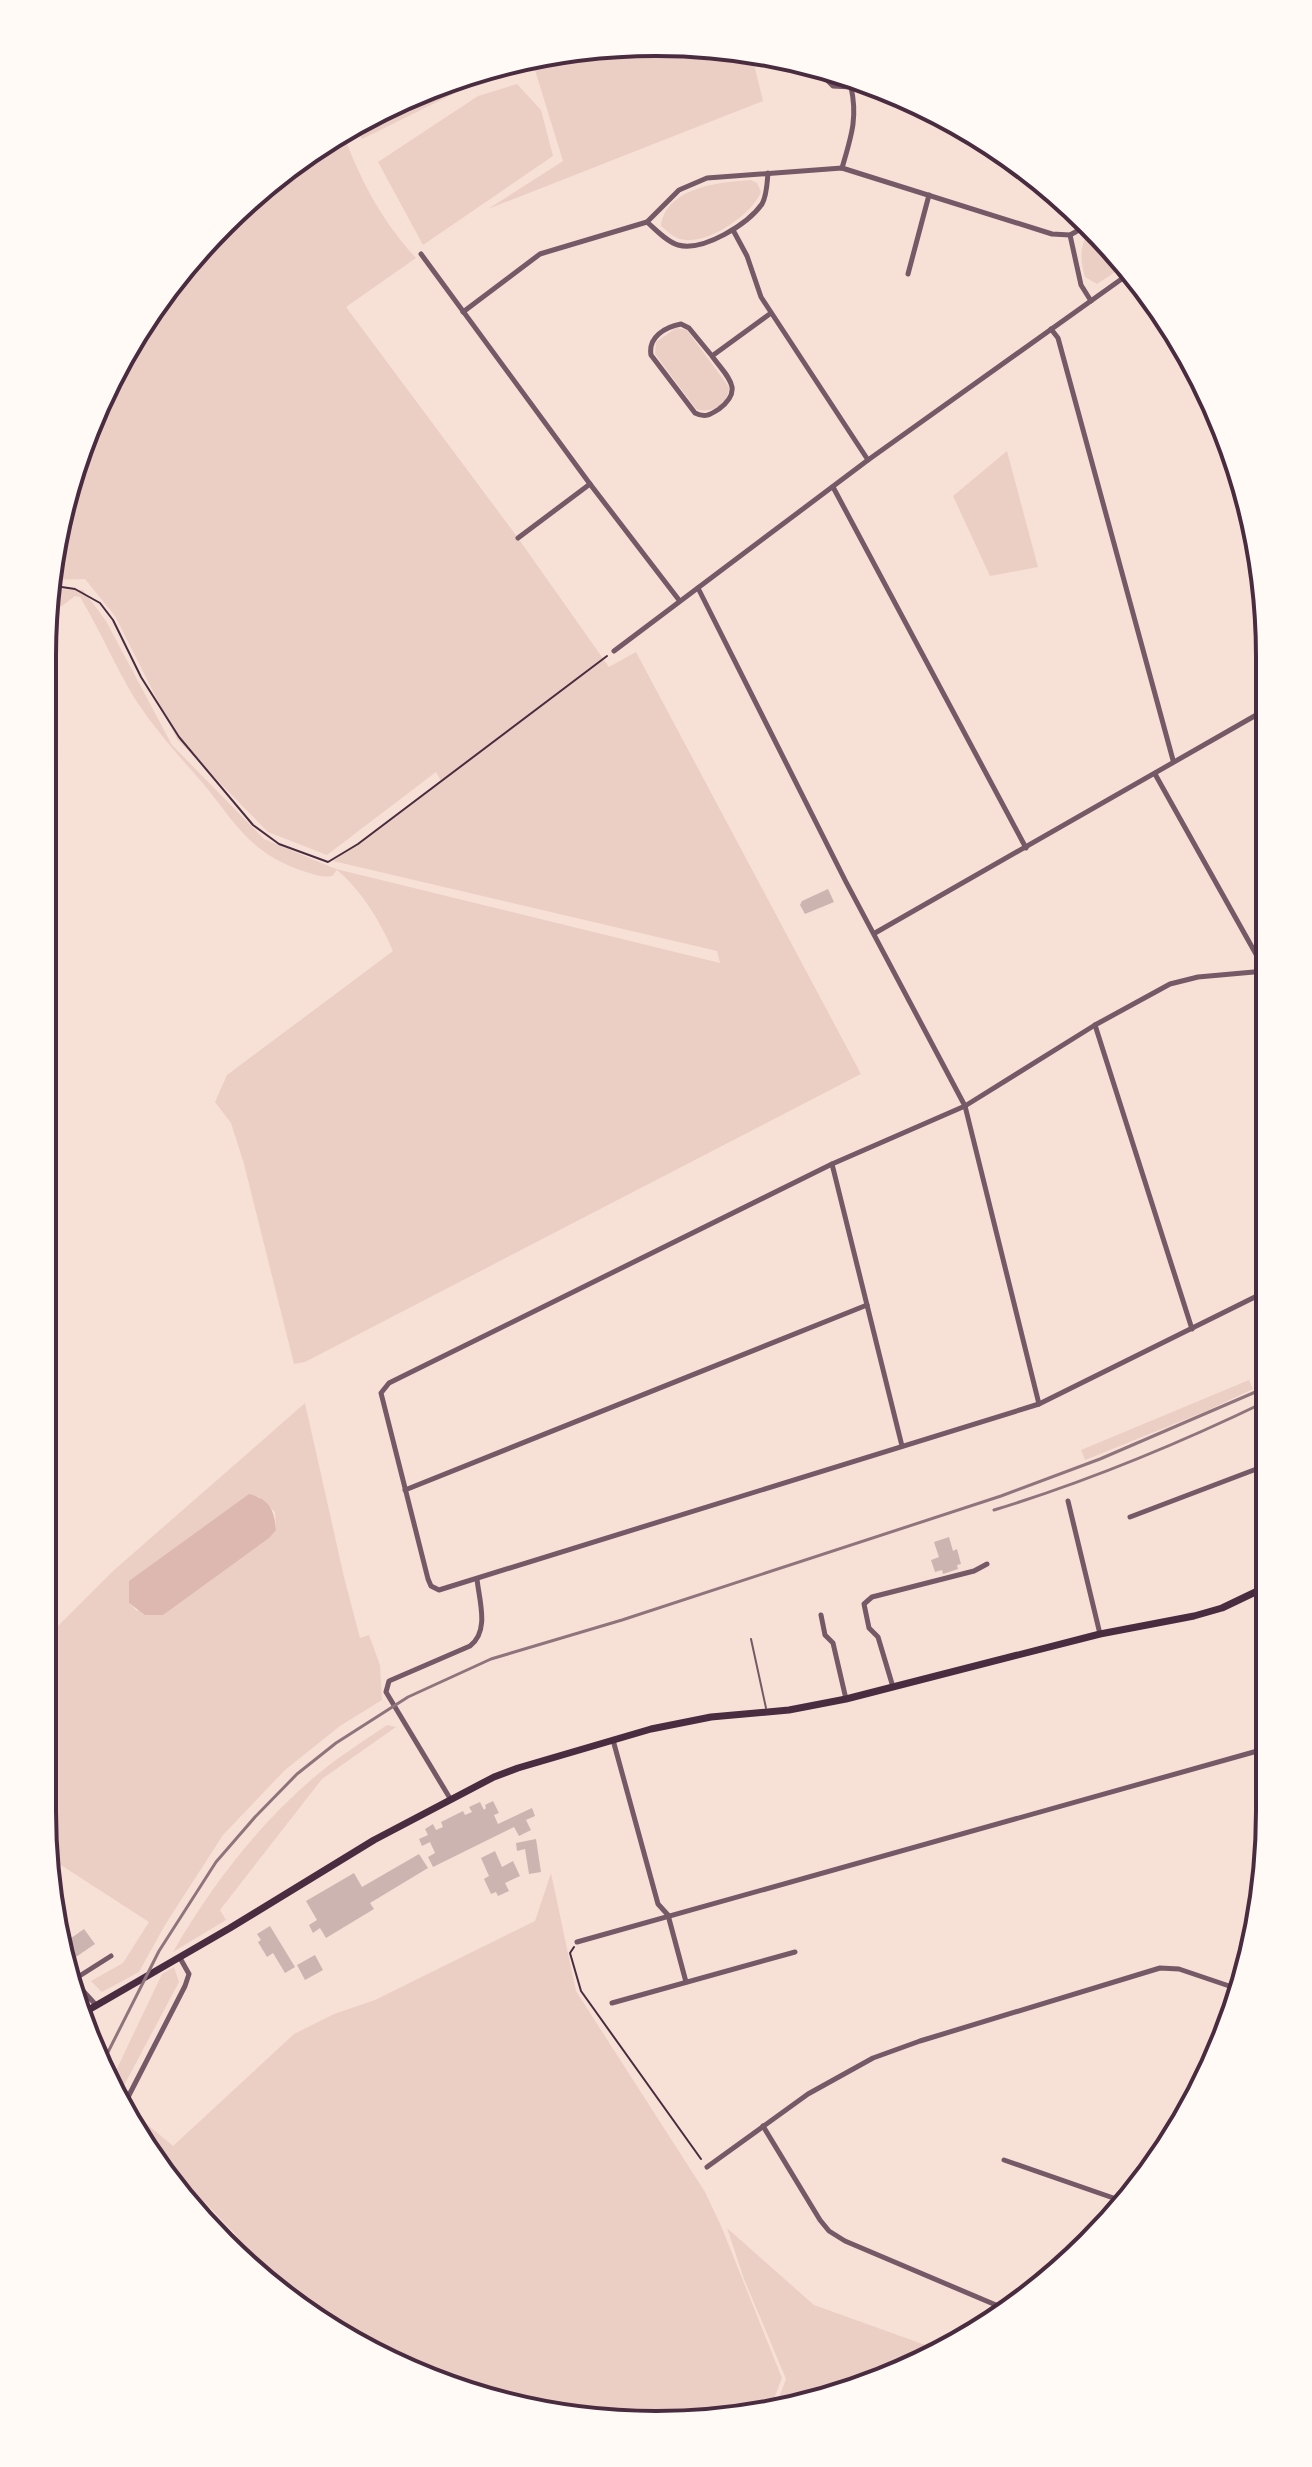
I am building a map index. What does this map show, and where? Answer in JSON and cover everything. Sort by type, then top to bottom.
[{"type":"main road","points":[[90,2009],[180,1958],[320,1872],[451,1800],[518,1768],[613,1740],[711,1717],[767,1713],[846,1699],[1100,1634],[1208,1612],[1256,1592]]},
{"type":"street","points":[[842,168],[856,108],[851,89]]},
{"type":"street","points":[[463,312],[540,254],[647,222],[679,190],[707,178],[842,168],[1052,234],[1070,235],[1078,230]]},
{"type":"street","points":[[647,222],[677,245],[693,246],[712,240],[733,230],[763,202],[768,173]]},
{"type":"street","points":[[908,274],[929,195]]},
{"type":"street","points":[[733,230],[747,256],[761,297],[868,460]]},
{"type":"street","points":[[1070,235],[1081,285],[1091,301]]},
{"type":"street","points":[[421,254],[679,600]]},
{"type":"street","points":[[614,651],[868,460],[1122,279]]},
{"type":"street","points":[[712,356],[771,313]]},
{"type":"street","points":[[681,324],[689,328],[712,356],[732,385],[733,394],[730,401],[711,415],[702,416],[695,413],[651,355],[650,348],[652,341],[663,332],[681,324]]},
{"type":"street","points":[[1051,329],[1058,338],[1173,760]]},
{"type":"street","points":[[518,538],[590,484]]},
{"type":"street","points":[[833,487],[1026,848]]},
{"type":"street","points":[[698,588],[846,882],[965,1106],[1039,1404]]},
{"type":"street","points":[[875,933],[1256,715]]},
{"type":"street","points":[[1155,774],[1256,954]]},
{"type":"street","points":[[1256,973],[1198,977],[1170,984],[1095,1025],[965,1106],[832,1164],[389,1383],[383,1389],[382,1398],[429,1583],[436,1589],[445,1588],[1039,1404],[1256,1297]]},
{"type":"street","points":[[1095,1025],[1192,1329]]},
{"type":"street","points":[[832,1164],[902,1447]]},
{"type":"street","points":[[405,1490],[867,1305]]},
{"type":"street","points":[[1130,1517],[1256,1469]]},
{"type":"street","points":[[1068,1501],[1100,1634]]},
{"type":"street","points":[[893,1687],[878,1637],[869,1628],[864,1604],[872,1597],[974,1571],[987,1564]]},
{"type":"street","points":[[451,1800],[385,1690],[389,1681],[470,1646],[478,1639],[482,1624],[477,1579]]},
{"type":"street","points":[[821,1615],[825,1635],[833,1643],[846,1699]]},
{"type":"street","points":[[613,1740],[658,1904],[668,1915],[686,1982]]},
{"type":"street","points":[[577,1942],[1256,1751]]},
{"type":"street","points":[[612,2003],[795,1952]]},
{"type":"street","points":[[79,1976],[111,1956]]},
{"type":"street","points":[[128,2096],[188,1979],[188,1968],[180,1958]]},
{"type":"street","points":[[707,2167],[808,2094],[873,2058],[920,2041],[1151,1971],[1179,1969],[1230,1986]]},
{"type":"street","points":[[85,1994],[96,2005]]},
{"type":"street","points":[[763,2126],[829,2231],[845,2241],[996,2305]]},
{"type":"street","points":[[1004,2160],[1114,2198]]},
{"type":"lane","points":[[751,1639],[767,1713]]},
{"type":"path","points":[[60,587],[75,589],[100,603],[113,620],[141,677],[179,737],[253,825],[279,844],[328,862],[358,844],[614,651]]},
{"type":"path","points":[[577,1942],[570,1953],[581,1991],[707,2167]]},
{"type":"shaded area","points":[[656,56],[695,57],[754,65],[763,101],[488,209],[563,161],[535,69],[578,61]]},
{"type":"shaded area","points":[[517,84],[541,110],[553,156],[423,245],[378,162],[478,96]]},
{"type":"shaded area","points":[[470,86],[362,139],[359,134],[391,118]]},
{"type":"shaded area","points":[[347,142],[372,198],[416,258],[346,307],[518,538],[609,667],[636,652],[861,1074],[305,1362],[294,1364],[244,1164],[231,1123],[215,1102],[227,1075],[393,951],[370,907],[337,870],[332,876],[303,871],[268,855],[244,834],[142,710],[80,597],[75,596],[58,607],[60,589],[83,590],[106,621],[172,745],[264,839],[336,869],[720,963],[717,951],[333,861],[441,781],[436,772],[327,855],[268,832],[177,739],[115,616],[85,579],[61,580],[76,501],[102,426],[136,356],[180,291],[232,232],[291,180]]},
{"type":"shaded area","points":[[751,180],[757,183],[761,192],[748,210],[725,228],[700,239],[688,240],[675,237],[661,226],[665,213],[684,195],[710,185]]},
{"type":"shaded area","points":[[1086,238],[1116,271],[1097,284],[1085,277],[1083,245]]},
{"type":"shaded area","points":[[676,328],[687,330],[729,387],[723,403],[713,409],[696,409],[655,354],[656,342]]},
{"type":"shaded area","points":[[1007,451],[1038,567],[990,576],[953,496]]},
{"type":"shaded area","points":[[1249,1380],[1253,1389],[1085,1460],[1081,1450]]},
{"type":"shaded area","points":[[305,1403],[360,1638],[369,1635],[380,1665],[382,1700],[340,1726],[285,1770],[223,1835],[165,1925],[139,1972],[102,1992],[91,1981],[123,1963],[149,1922],[58,1863],[56,1628],[113,1571]],"holes":[[[258,1496],[275,1512],[276,1530],[137,1611],[129,1603]]]},
{"type":"shaded area","points":[[249,1494],[262,1499],[272,1511],[276,1530],[269,1538],[163,1615],[145,1615],[129,1603],[129,1581]]},
{"type":"shaded area","points":[[387,1725],[396,1727],[322,1779],[220,1910],[226,1920],[173,1952],[218,1882],[272,1817],[321,1772]]},
{"type":"shaded area","points":[[551,1873],[576,1991],[705,2192],[782,2378],[774,2399],[695,2410],[617,2410],[501,2391],[426,2365],[356,2331],[260,2262],[185,2183],[141,2119],[173,2146],[294,2034],[334,2014],[375,2000],[535,1921]]},
{"type":"shaded area","points":[[174,1967],[179,1982],[123,2087],[116,2071],[162,1974]]},
{"type":"shaded area","points":[[727,2228],[814,2305],[927,2346],[849,2379],[779,2398],[786,2379],[744,2279]]},
{"type":"building","points":[[828,889],[834,902],[805,914],[800,905],[802,901]]},
{"type":"building","points":[[949,1537],[953,1551],[957,1549],[961,1564],[957,1565],[958,1569],[943,1574],[942,1570],[935,1572],[931,1560],[939,1557],[934,1542]]},
{"type":"building","points":[[493,1801],[499,1813],[494,1815],[498,1824],[532,1808],[535,1816],[526,1820],[531,1830],[519,1836],[514,1827],[433,1867],[428,1857],[435,1853],[430,1842],[422,1846],[419,1839],[428,1835],[425,1829],[433,1824],[436,1830],[443,1827],[441,1822],[463,1811],[465,1815],[472,1812],[469,1807],[480,1802],[484,1810],[485,1805]]},
{"type":"building","points":[[536,1839],[541,1872],[529,1874],[525,1849],[517,1851],[516,1843]]},
{"type":"building","points":[[495,1851],[502,1867],[513,1861],[520,1876],[505,1883],[509,1891],[498,1896],[496,1892],[491,1894],[484,1879],[489,1876],[481,1858]]},
{"type":"building","points":[[419,1854],[428,1868],[370,1903],[374,1909],[326,1938],[320,1928],[313,1933],[309,1925],[317,1920],[306,1901],[354,1873],[362,1887]]},
{"type":"building","points":[[270,1926],[295,1967],[285,1973],[273,1953],[267,1957],[258,1942],[261,1940],[257,1934]]},
{"type":"building","points":[[84,1929],[95,1944],[74,1958],[70,1939]]},
{"type":"building","points":[[315,1955],[323,1970],[305,1980],[297,1965]]},
{"type":"railway","points":[[108,2053],[159,1951],[216,1862],[297,1774],[336,1743],[408,1697],[491,1659],[622,1620],[1001,1496],[1100,1459],[1256,1392]]},
{"type":"railway","points":[[994,1510],[1133,1461],[1256,1406]]}]
